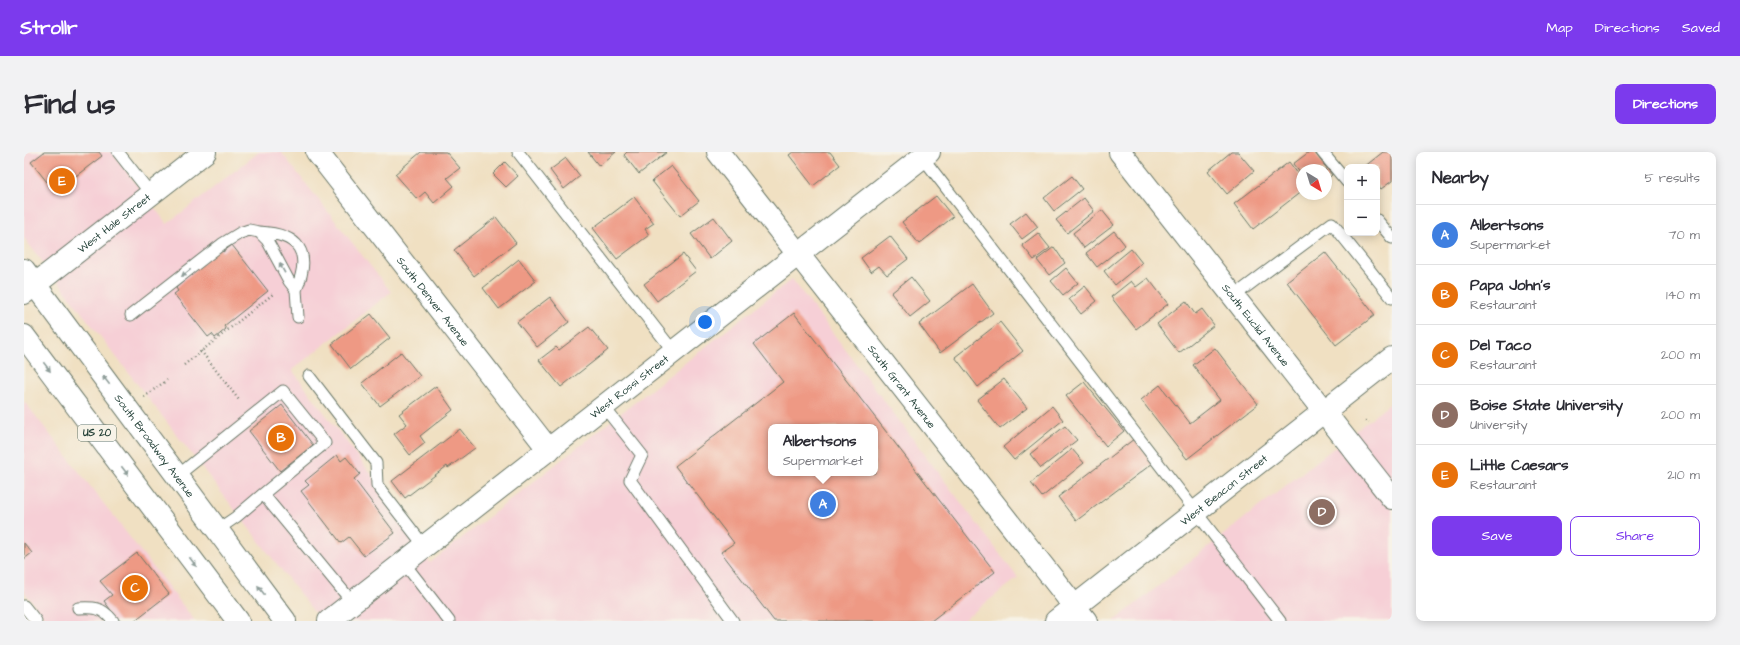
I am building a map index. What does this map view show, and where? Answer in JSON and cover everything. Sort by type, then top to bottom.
[{"type":"street","name":"West Hale Street","points":[[28,283],[151,194],[204,152]]},
{"type":"street","name":"South Denver Avenue","points":[[317,152],[549,450]]},
{"type":"street","name":"South Grant Avenue","points":[[718,152],[1080,614]]},
{"type":"street","name":"South Euclid Avenue","points":[[1120,152],[1392,498]]},
{"type":"street","name":"West Rossi Street","points":[[329,621],[798,255],[923,154]]},
{"type":"street","name":"South Broadway Avenue","points":[[28,283],[177,476],[285,621]]},
{"type":"street","name":"US 20","points":[[24,336],[238,621]]},
{"type":"street","name":"West Beacon Street","points":[[1056,621],[1080,614],[1195,512],[1392,358]]},
{"type":"lane","points":[[118,152],[151,194]]},
{"type":"lane","points":[[518,152],[674,352]]},
{"type":"lane","points":[[1322,152],[1344,178]]},
{"type":"lane","points":[[923,154],[1195,512],[1280,621]]},
{"type":"lane","points":[[1234,296],[1332,223],[1392,298]]},
{"type":"lane","points":[[1380,224],[1392,238]]},
{"type":"lane","points":[[131,315],[222,244],[240,233],[249,230],[282,235],[297,246],[302,253],[304,267],[296,290],[298,317]]},
{"type":"lane","points":[[259,232],[267,240],[289,281],[296,290]]},
{"type":"lane","points":[[309,376],[376,463],[377,484],[425,547]]},
{"type":"lane","points":[[177,476],[283,391],[325,443],[236,517],[217,530]]},
{"type":"lane","points":[[604,407],[642,455],[630,480],[733,621]]},
{"type":"lane","points":[[262,494],[353,603]]},
{"type":"lane","points":[[404,563],[449,621]]},
{"type":"lane","points":[[24,606],[36,621]]},
{"type":"lane","points":[[78,608],[94,607],[108,615],[113,621]]},
{"type":"path","points":[[184,365],[274,294]]},
{"type":"path","points":[[201,351],[239,400]]},
{"type":"path","points":[[144,398],[167,380]]},
{"type":"shaded area","points":[[24,152],[112,152],[167,224],[259,152],[281,152],[391,292],[292,370],[409,524],[430,563],[792,279],[1018,578],[962,621],[321,621],[24,238]]},
{"type":"shaded area","points":[[24,401],[195,621],[47,621],[24,591]]},
{"type":"shaded area","points":[[1392,402],[1392,621],[1114,621]]},
{"type":"building","points":[[44,152],[99,152],[102,156],[55,192],[31,162]]},
{"type":"building","points":[[421,152],[446,152],[460,168],[447,178],[454,186],[434,203],[425,192],[417,199],[395,174]]},
{"type":"building","points":[[588,152],[616,152],[599,166]]},
{"type":"building","points":[[627,152],[667,152],[639,174],[624,155]]},
{"type":"building","points":[[793,152],[830,152],[840,165],[813,186],[789,155]]},
{"type":"building","points":[[1231,152],[1238,152],[1254,171],[1227,194],[1208,171]]},
{"type":"building","points":[[1309,152],[1314,152],[1323,164],[1296,164],[1296,168],[1293,164]]},
{"type":"building","points":[[1383,152],[1392,152],[1392,181],[1381,189],[1380,164],[1368,164]]},
{"type":"building","points":[[566,158],[580,176],[564,189],[550,170]]},
{"type":"building","points":[[505,162],[518,176],[506,187],[493,174]]},
{"type":"building","points":[[1289,162],[1296,171],[1296,196],[1253,229],[1234,204]]},
{"type":"building","points":[[671,166],[699,201],[680,216],[652,181]]},
{"type":"building","points":[[1072,176],[1082,189],[1054,211],[1044,198]]},
{"type":"building","points":[[936,196],[953,217],[919,244],[902,222]]},
{"type":"building","points":[[634,197],[654,223],[645,229],[649,235],[617,259],[593,228]]},
{"type":"building","points":[[1084,198],[1094,211],[1067,233],[1056,220]]},
{"type":"building","points":[[1102,210],[1114,225],[1084,248],[1073,233]]},
{"type":"building","points":[[1026,212],[1038,227],[1022,239],[1010,224]]},
{"type":"building","points":[[496,217],[516,243],[474,276],[454,250]]},
{"type":"building","points":[[714,217],[732,241],[710,259],[691,234]]},
{"type":"building","points":[[1114,231],[1125,245],[1097,267],[1086,253]]},
{"type":"building","points":[[1038,233],[1050,248],[1034,260],[1022,245]]},
{"type":"building","points":[[890,236],[908,259],[887,275],[879,266],[871,272],[861,258]]},
{"type":"building","points":[[232,245],[268,291],[224,326],[226,329],[215,338],[212,334],[208,337],[174,294],[178,291],[176,288],[220,247],[223,252]]},
{"type":"building","points":[[1054,247],[1065,263],[1049,275],[1037,260]]},
{"type":"building","points":[[1131,249],[1142,263],[1115,285],[1104,271]]},
{"type":"building","points":[[1325,252],[1375,315],[1336,345],[1287,282]]},
{"type":"building","points":[[683,254],[696,271],[657,301],[644,284]]},
{"type":"building","points":[[519,259],[536,281],[499,309],[483,288]]},
{"type":"building","points":[[1066,268],[1078,283],[1063,295],[1051,281]]},
{"type":"building","points":[[911,277],[930,301],[910,317],[891,293]]},
{"type":"building","points":[[1148,278],[1168,304],[1136,329],[1111,297],[1131,281],[1136,287]]},
{"type":"building","points":[[972,284],[993,313],[940,353],[919,324]]},
{"type":"building","points":[[1085,286],[1097,301],[1081,314],[1069,299]]},
{"type":"building","points":[[550,297],[569,322],[537,347],[517,322]]},
{"type":"building","points":[[1186,301],[1195,314],[1202,309],[1214,325],[1179,353],[1157,324]]},
{"type":"building","points":[[794,313],[995,572],[931,621],[774,621],[721,552],[734,543],[675,466],[783,382],[754,344]]},
{"type":"building","points":[[371,314],[390,338],[351,369],[332,344]]},
{"type":"building","points":[[1000,322],[1023,351],[978,387],[955,357]]},
{"type":"building","points":[[589,327],[608,350],[561,387],[539,360],[556,347],[559,350]]},
{"type":"building","points":[[1215,348],[1258,404],[1187,459],[1141,400],[1160,385],[1190,423],[1220,400],[1193,365]]},
{"type":"building","points":[[401,352],[420,376],[380,406],[362,383]]},
{"type":"building","points":[[1004,379],[1027,408],[1000,429],[977,400]]},
{"type":"building","points":[[1084,382],[1124,431],[1106,446],[1066,396]]},
{"type":"building","points":[[436,386],[453,410],[420,436],[425,443],[410,455],[394,434],[407,424],[399,414]]},
{"type":"building","points":[[282,405],[313,445],[280,471],[249,431]]},
{"type":"building","points":[[1052,406],[1063,420],[1014,460],[1003,447]]},
{"type":"building","points":[[1065,426],[1077,440],[1041,468],[1030,454]]},
{"type":"building","points":[[460,429],[475,448],[448,468],[447,466],[405,498],[392,481]]},
{"type":"building","points":[[1134,439],[1153,463],[1076,521],[1058,497]]},
{"type":"building","points":[[1072,449],[1084,463],[1042,497],[1031,483]]},
{"type":"building","points":[[337,455],[341,461],[346,457],[360,474],[354,479],[395,533],[364,556],[349,537],[341,543],[301,491],[309,485],[305,481]]},
{"type":"building","points":[[24,543],[32,553],[24,559]]},
{"type":"building","points":[[137,553],[169,594],[134,621],[119,621],[104,601],[112,595],[100,581]]},
{"type":"place","name":"Little Caesars","points":[[62,181]]},
{"type":"place","name":"Papa John's","points":[[281,438]]},
{"type":"place","name":"Albertsons","points":[[823,504]]},
{"type":"place","name":"Boise State University","points":[[1322,512]]},
{"type":"place","name":"Del Taco","points":[[135,588]]}]
